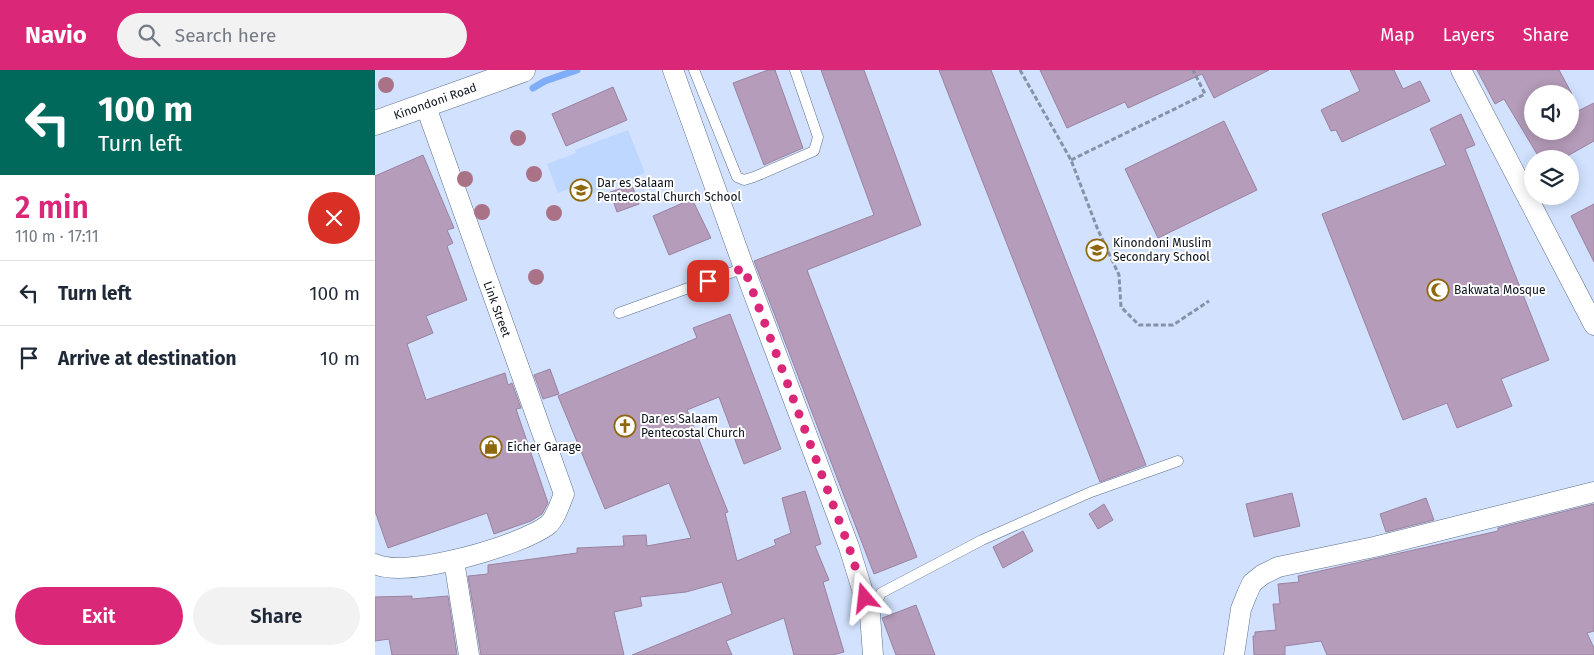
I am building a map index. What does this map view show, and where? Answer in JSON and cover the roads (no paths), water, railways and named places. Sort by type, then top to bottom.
[{"type":"street","name":"Kinondoni Road","points":[[375,123],[523,70]]},
{"type":"street","points":[[673,70],[744,268],[849,547],[871,615],[873,655]]},
{"type":"street","points":[[1461,70],[1594,326]]},
{"type":"street","name":"Link Street","points":[[425,104],[564,494],[549,524],[522,538],[454,560]]},
{"type":"street","points":[[1234,655],[1241,609],[1247,594],[1253,583],[1262,575],[1278,567],[1374,547],[1594,492]]},
{"type":"street","points":[[375,564],[387,569],[454,560],[469,655]]},
{"type":"lane","points":[[694,70],[737,178],[744,180],[754,178],[814,151],[817,146],[818,137],[795,70]]},
{"type":"lane","points":[[619,313],[744,268]]},
{"type":"lane","points":[[871,615],[881,592],[982,540],[1091,492],[1178,461]]},
{"type":"waterway","points":[[533,88],[545,81],[577,70]]},
{"type":"place","name":"Dar es Salaam Pentecostal Church School","points":[[581,190]]},
{"type":"place","name":"Kinondoni Muslim Secondary School","points":[[1097,250]]},
{"type":"place","name":"Bakwata Mosque","points":[[1438,290]]},
{"type":"place","name":"Dar es Salaam Pentecostal Church","points":[[625,426]]},
{"type":"place","name":"Eicher Garage","points":[[491,447]]}]
